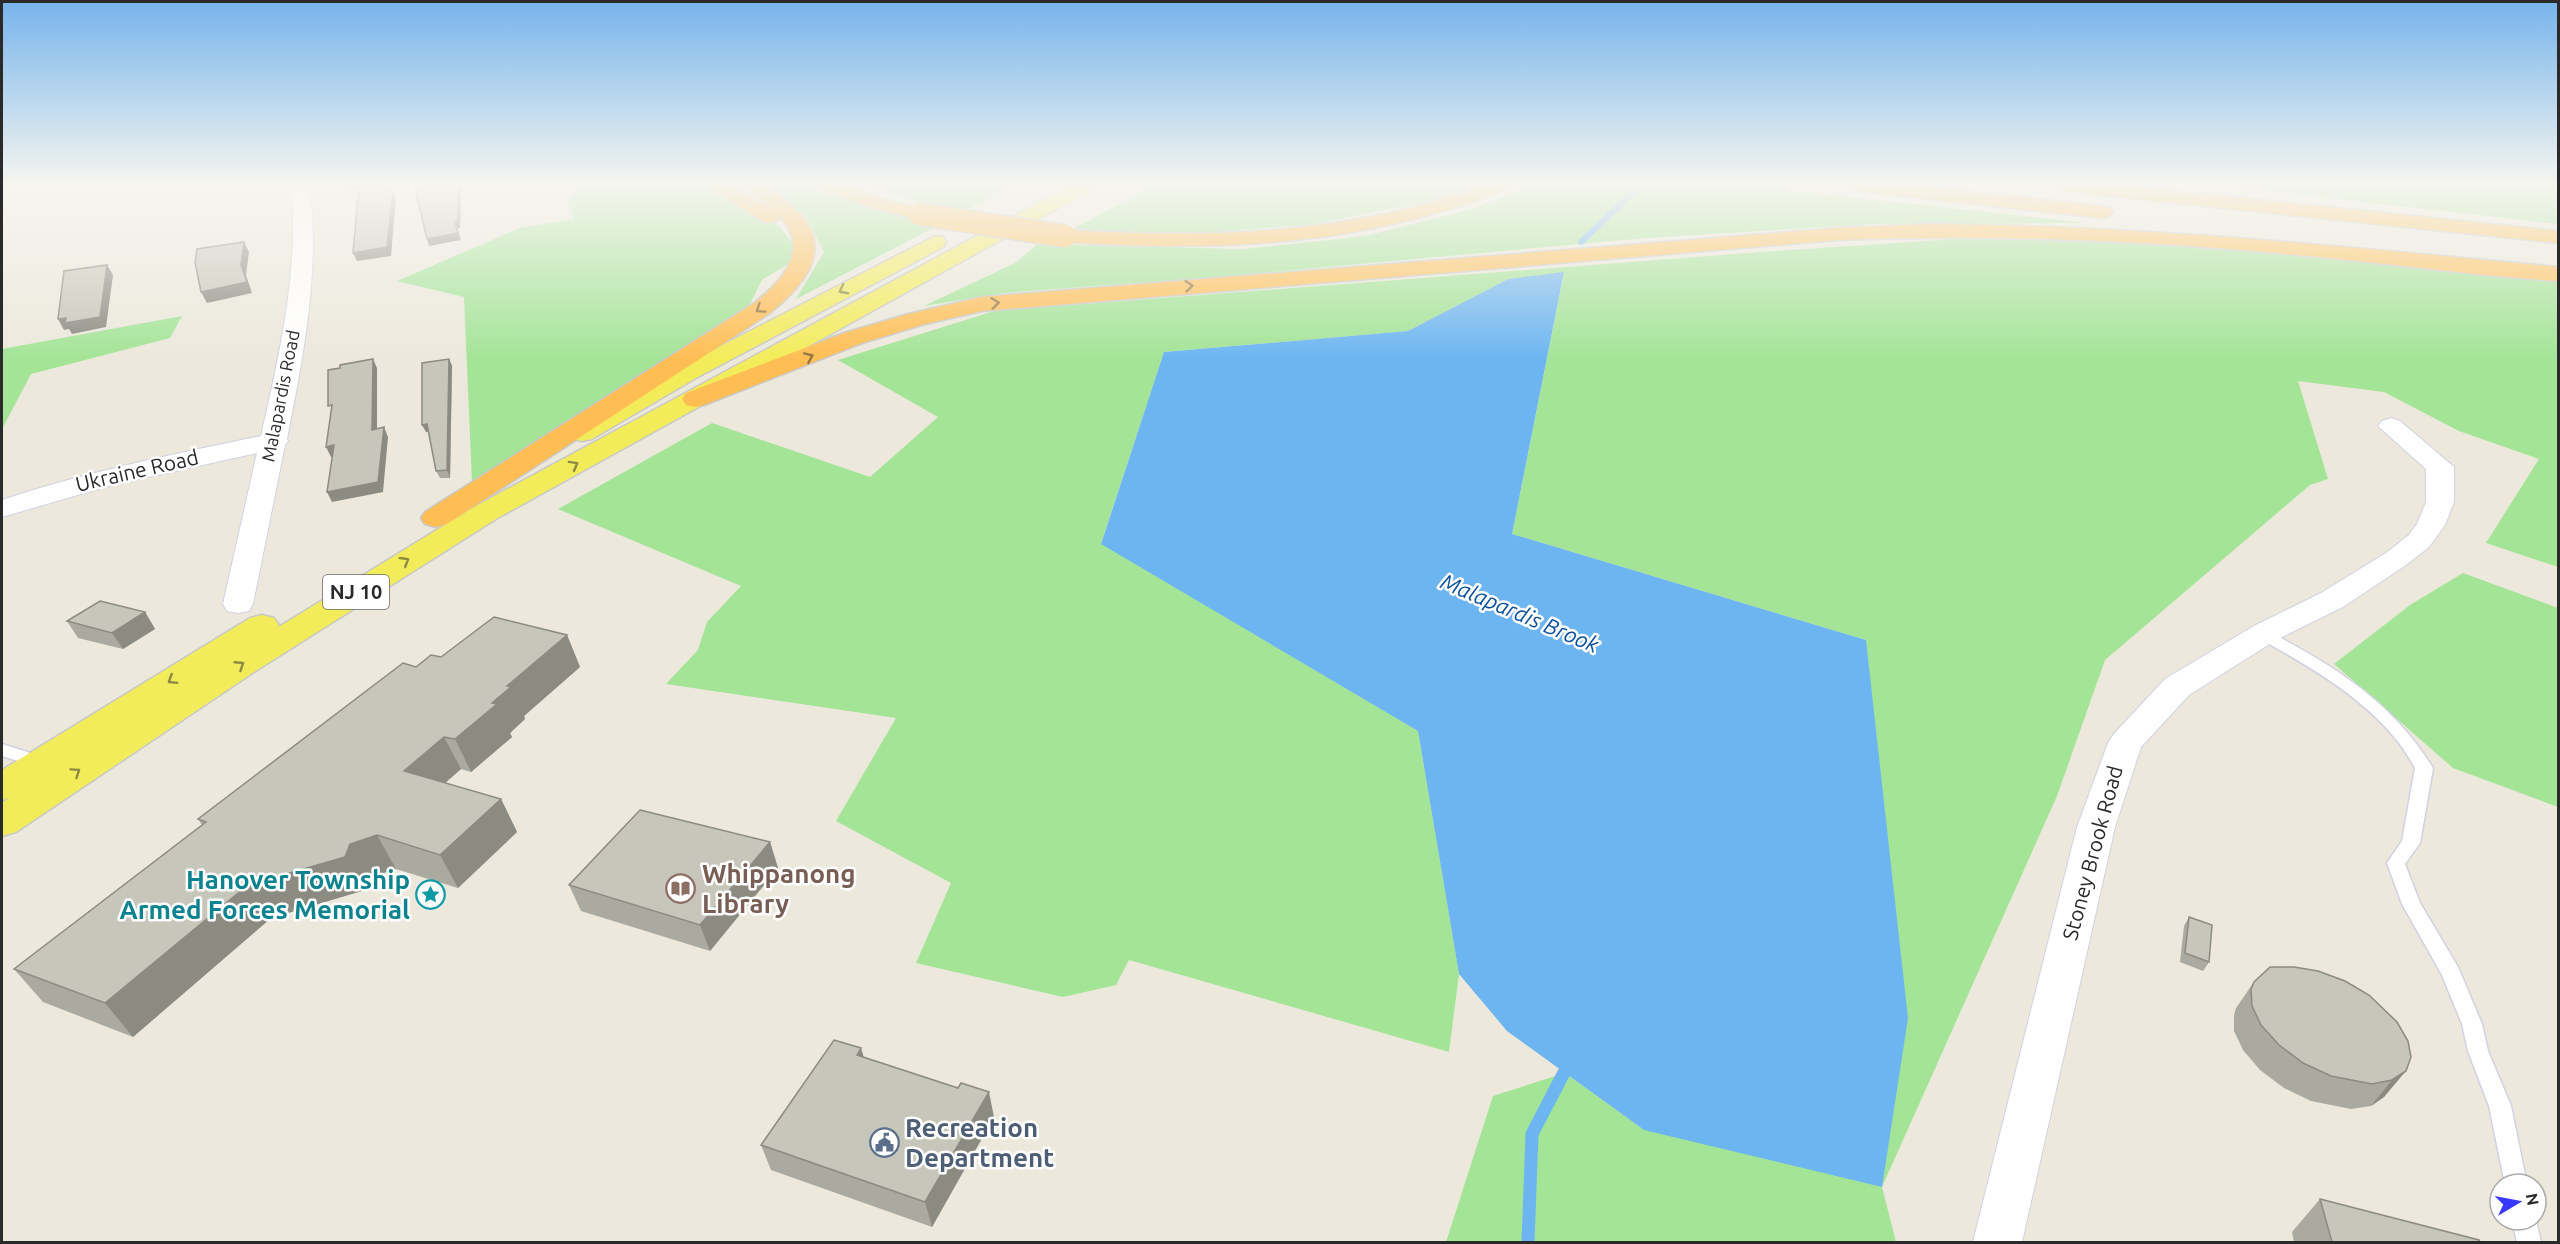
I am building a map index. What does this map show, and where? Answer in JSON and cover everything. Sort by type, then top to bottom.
[{"type":"highway","points":[[794,243],[799,264]]},
{"type":"highway","points":[[436,518],[762,308],[788,284],[804,251],[804,243]]},
{"type":"highway","points":[[695,399],[738,386],[852,339],[982,304],[1727,243]]},
{"type":"highway","points":[[2226,243],[2559,274]]},
{"type":"highway","points":[[2392,243],[2559,261]]},
{"type":"main road","name":"NJ 10","points":[[2,787],[436,518],[687,373],[933,243]]},
{"type":"main road","name":"NJ 10","points":[[2,822],[242,664],[485,513],[980,243]]},
{"type":"street","name":"Malapardis Road","points":[[238,604],[295,339],[302,243]]},
{"type":"street","name":"Stoney Brook Road","points":[[1996,1242],[2096,827],[2125,743],[2177,687],[2262,634],[2332,600],[2396,559],[2419,541],[2431,525],[2440,502],[2440,467],[2391,426]]},
{"type":"street","name":"Ukraine Road","points":[[2,509],[72,486],[134,470],[274,441]]},
{"type":"lane","points":[[2262,634],[2319,667],[2365,698],[2401,734],[2424,768],[2411,843],[2396,863],[2411,904],[2451,973],[2472,1024],[2478,1051],[2500,1106],[2514,1172]]},
{"type":"lane","points":[[2,750],[40,762]]},
{"type":"green space","points":[[485,243],[792,243],[791,262],[762,280],[745,314],[472,482],[464,297],[397,281]]},
{"type":"green space","points":[[820,243],[904,243],[796,299],[824,252]]},
{"type":"green space","points":[[1299,243],[1590,243],[1228,276],[1004,293],[924,306],[1015,263],[1038,244],[1243,249]]},
{"type":"green space","points":[[1895,243],[2169,243],[2210,248],[2265,249],[2558,280],[2558,567],[2486,543],[2539,459],[2459,431],[2384,392],[2298,381],[2328,479],[2310,485],[2105,660],[2057,796],[1882,1187],[1896,1242],[1446,1242],[1493,1096],[1565,1073],[1644,1130],[1866,640],[1512,534],[1564,273],[1508,279],[1408,331],[1164,352],[1101,543],[1418,731],[1459,974],[1449,1052],[1129,960],[1116,985],[1063,997],[916,963],[951,883],[836,821],[896,718],[666,684],[698,650],[707,622],[741,586],[558,509],[712,423],[870,477],[938,417],[838,360],[994,311]]},
{"type":"green space","points":[[182,316],[170,338],[31,374],[2,429],[2,349]]},
{"type":"green space","points":[[2463,573],[2558,608],[2558,807],[2453,768],[2334,664],[2410,605]]},
{"type":"water","points":[[1564,272],[1512,534],[1866,640],[1908,1018],[1882,1187],[1644,1130],[1507,1031],[1459,974],[1418,731],[1101,544],[1164,352],[1408,331],[1508,279]]},
{"type":"building","points":[[244,243],[241,265],[247,282],[201,292],[195,262],[197,249]]},
{"type":"building","points":[[354,243],[387,243],[387,247],[353,253]]},
{"type":"building","points":[[107,265],[100,317],[65,323],[66,318],[58,319],[64,271]]},
{"type":"building","points":[[373,359],[372,430],[384,427],[378,482],[327,492],[334,445],[326,447],[332,405],[328,406],[328,370],[340,368],[340,365]]},
{"type":"building","points":[[449,359],[447,470],[436,471],[427,424],[422,425],[422,363]]},
{"type":"building","points":[[100,601],[145,612],[112,633],[67,621]]},
{"type":"building","points":[[494,617],[567,635],[507,686],[511,687],[492,703],[497,704],[455,739],[444,737],[404,771],[501,799],[440,855],[377,835],[350,844],[345,857],[248,885],[105,1003],[14,969],[206,822],[198,819],[403,663],[416,667],[431,655],[441,657]]},
{"type":"building","name":"Whippanong Library","points":[[640,810],[770,842],[700,925],[569,885]]},
{"type":"building","points":[[2189,917],[2212,925],[2209,962],[2185,953]]},
{"type":"building","points":[[2270,967],[2294,967],[2318,971],[2345,981],[2369,995],[2397,1022],[2408,1041],[2411,1057],[2406,1071],[2392,1080],[2372,1084],[2331,1076],[2303,1063],[2279,1045],[2261,1025],[2252,1006],[2251,989],[2254,982]]},
{"type":"building","name":"Recreation Department","points":[[834,1040],[861,1048],[857,1055],[958,1088],[961,1083],[989,1092],[925,1202],[761,1145]]},
{"type":"building","points":[[2320,1199],[2479,1240],[2480,1242],[2332,1242]]},
{"type":"waterway","name":"Malapardis Brook","points":[[1528,1242],[1532,1134],[1570,1061]]},
{"type":"place","name":"Whippanong Library","points":[[681,889]]},
{"type":"place","name":"Hanover Township Armed Forces Memorial","points":[[431,895]]},
{"type":"place","name":"Recreation Department","points":[[884,1143]]}]
